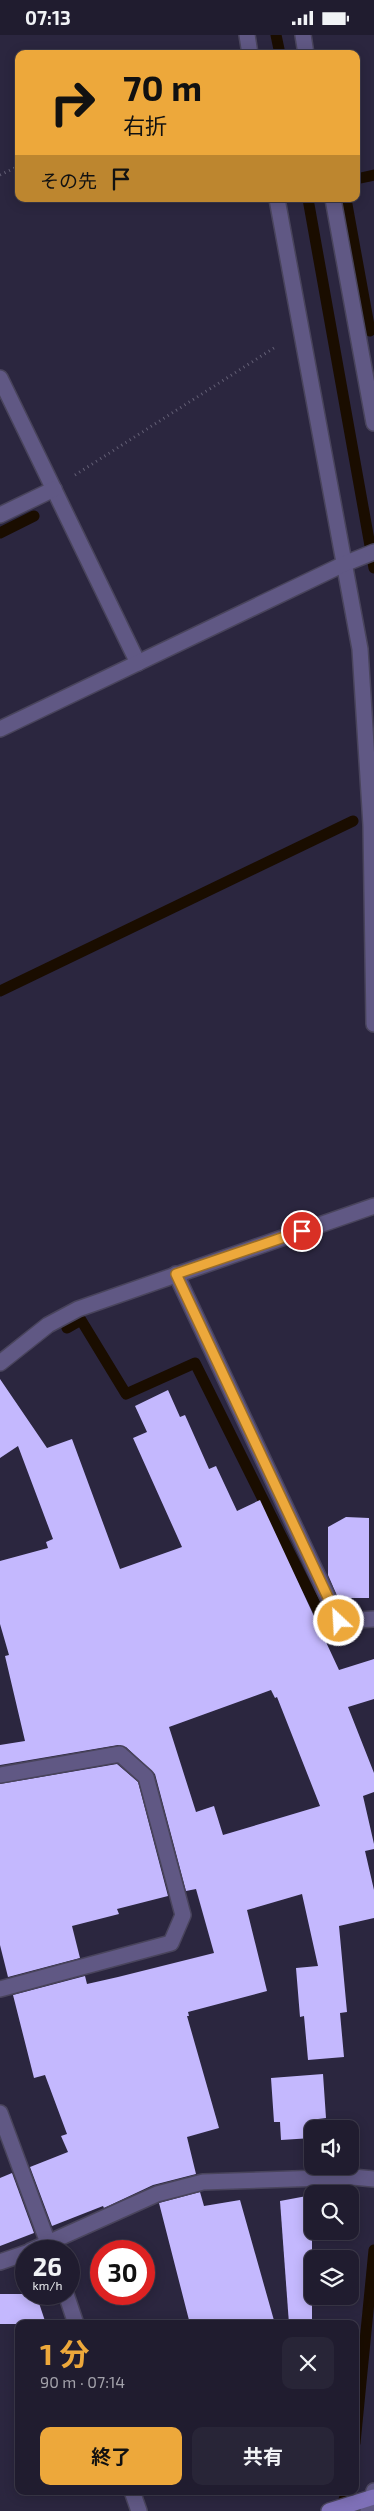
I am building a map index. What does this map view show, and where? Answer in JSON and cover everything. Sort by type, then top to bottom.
[{"type":"main road","points":[[329,2511],[370,2499]]},
{"type":"street","points":[[247,35],[249,50]]},
{"type":"street","points":[[303,35],[305,50]]},
{"type":"street","points":[[278,202],[301,331],[349,562],[360,649],[370,795],[374,1024]]},
{"type":"street","points":[[334,202],[374,423]]},
{"type":"street","points":[[0,378],[138,663]]},
{"type":"street","points":[[0,515],[54,489]]},
{"type":"street","points":[[0,729],[349,562],[374,552]]},
{"type":"street","points":[[0,1363],[48,1325],[78,1309],[374,1206]]},
{"type":"street","points":[[176,1274],[339,1621],[374,1619]]},
{"type":"street","points":[[0,1775],[120,1753],[146,1777],[182,1915],[171,1943],[0,1989]]},
{"type":"street","points":[[0,2113],[47,2240]]},
{"type":"street","points":[[66,2240],[157,2194],[203,2182],[353,2177],[374,2179]]},
{"type":"street","points":[[0,2263],[15,2257]]},
{"type":"street","points":[[70,2305],[75,2320]]},
{"type":"street","points":[[133,2495],[139,2511]]},
{"type":"path","points":[[0,175],[15,168]]},
{"type":"path","points":[[54,489],[301,331]]},
{"type":"building","points":[[0,1379],[47,1448],[72,1439],[120,1569],[182,1547],[133,1438],[147,1432],[135,1406],[168,1390],[180,1417],[185,1415],[209,1469],[216,1466],[237,1511],[260,1500],[339,1670],[374,1659],[374,1699],[348,1707],[374,1773],[374,1792],[363,1796],[374,1844],[374,1849],[365,1851],[374,1890],[374,1918],[339,1926],[347,2012],[340,2013],[344,2057],[308,2060],[304,2016],[300,2017],[296,1968],[318,1966],[302,1894],[247,1910],[267,1991],[188,2012],[189,2016],[187,2016],[219,2128],[187,2137],[196,2174],[153,2185],[104,2208],[103,2206],[52,2226],[30,2167],[68,2152],[61,2136],[67,2134],[45,2075],[34,2078],[13,1995],[85,1976],[87,1984],[214,1953],[196,1889],[186,1891],[155,1774],[126,1747],[118,1745],[0,1765],[0,1745],[25,1741],[5,1656],[9,1655],[0,1624],[0,1561],[48,1548],[46,1542],[53,1539],[18,1446],[0,1458]],"holes":[[[271,1690],[275,1698],[277,1697],[320,1806],[223,1835],[214,1806],[196,1812],[169,1727]]]},
{"type":"building","points":[[346,1517],[369,1518],[369,1598],[338,1598],[328,1575],[328,1527]]},
{"type":"building","points":[[117,1764],[138,1782],[168,1896],[117,1909],[119,1914],[72,1926],[80,1958],[8,1977],[0,1945],[0,1784]]},
{"type":"building","points":[[323,2074],[326,2118],[304,2120],[304,2139],[281,2140],[280,2122],[274,2122],[271,2078]]},
{"type":"building","points":[[12,2173],[34,2233],[0,2246],[0,2178]]},
{"type":"building","points":[[200,2192],[204,2206],[240,2200],[274,2320],[189,2320],[159,2203]]},
{"type":"building","points":[[304,2196],[304,2240],[312,2240],[312,2250],[304,2250],[304,2305],[312,2305],[312,2320],[289,2320],[280,2201]]},
{"type":"building","points":[[0,2294],[15,2294],[15,2305],[40,2305],[45,2320],[15,2320],[15,2324],[0,2324]]},
{"type":"waterway","points":[[276,35],[279,50]]},
{"type":"waterway","points":[[360,178],[374,175]]},
{"type":"waterway","points":[[309,202],[374,568]]},
{"type":"waterway","points":[[347,202],[370,331]]},
{"type":"waterway","points":[[0,533],[34,516]]},
{"type":"waterway","points":[[0,991],[353,821]]},
{"type":"waterway","points":[[67,1328],[81,1320],[126,1394],[195,1363],[329,1632]]},
{"type":"waterway","points":[[359,2402],[374,2250]]},
{"type":"waterway","points":[[340,2511],[346,2495]]},
{"type":"route","points":[[302,1231],[176,1274],[339,1621]]}]
